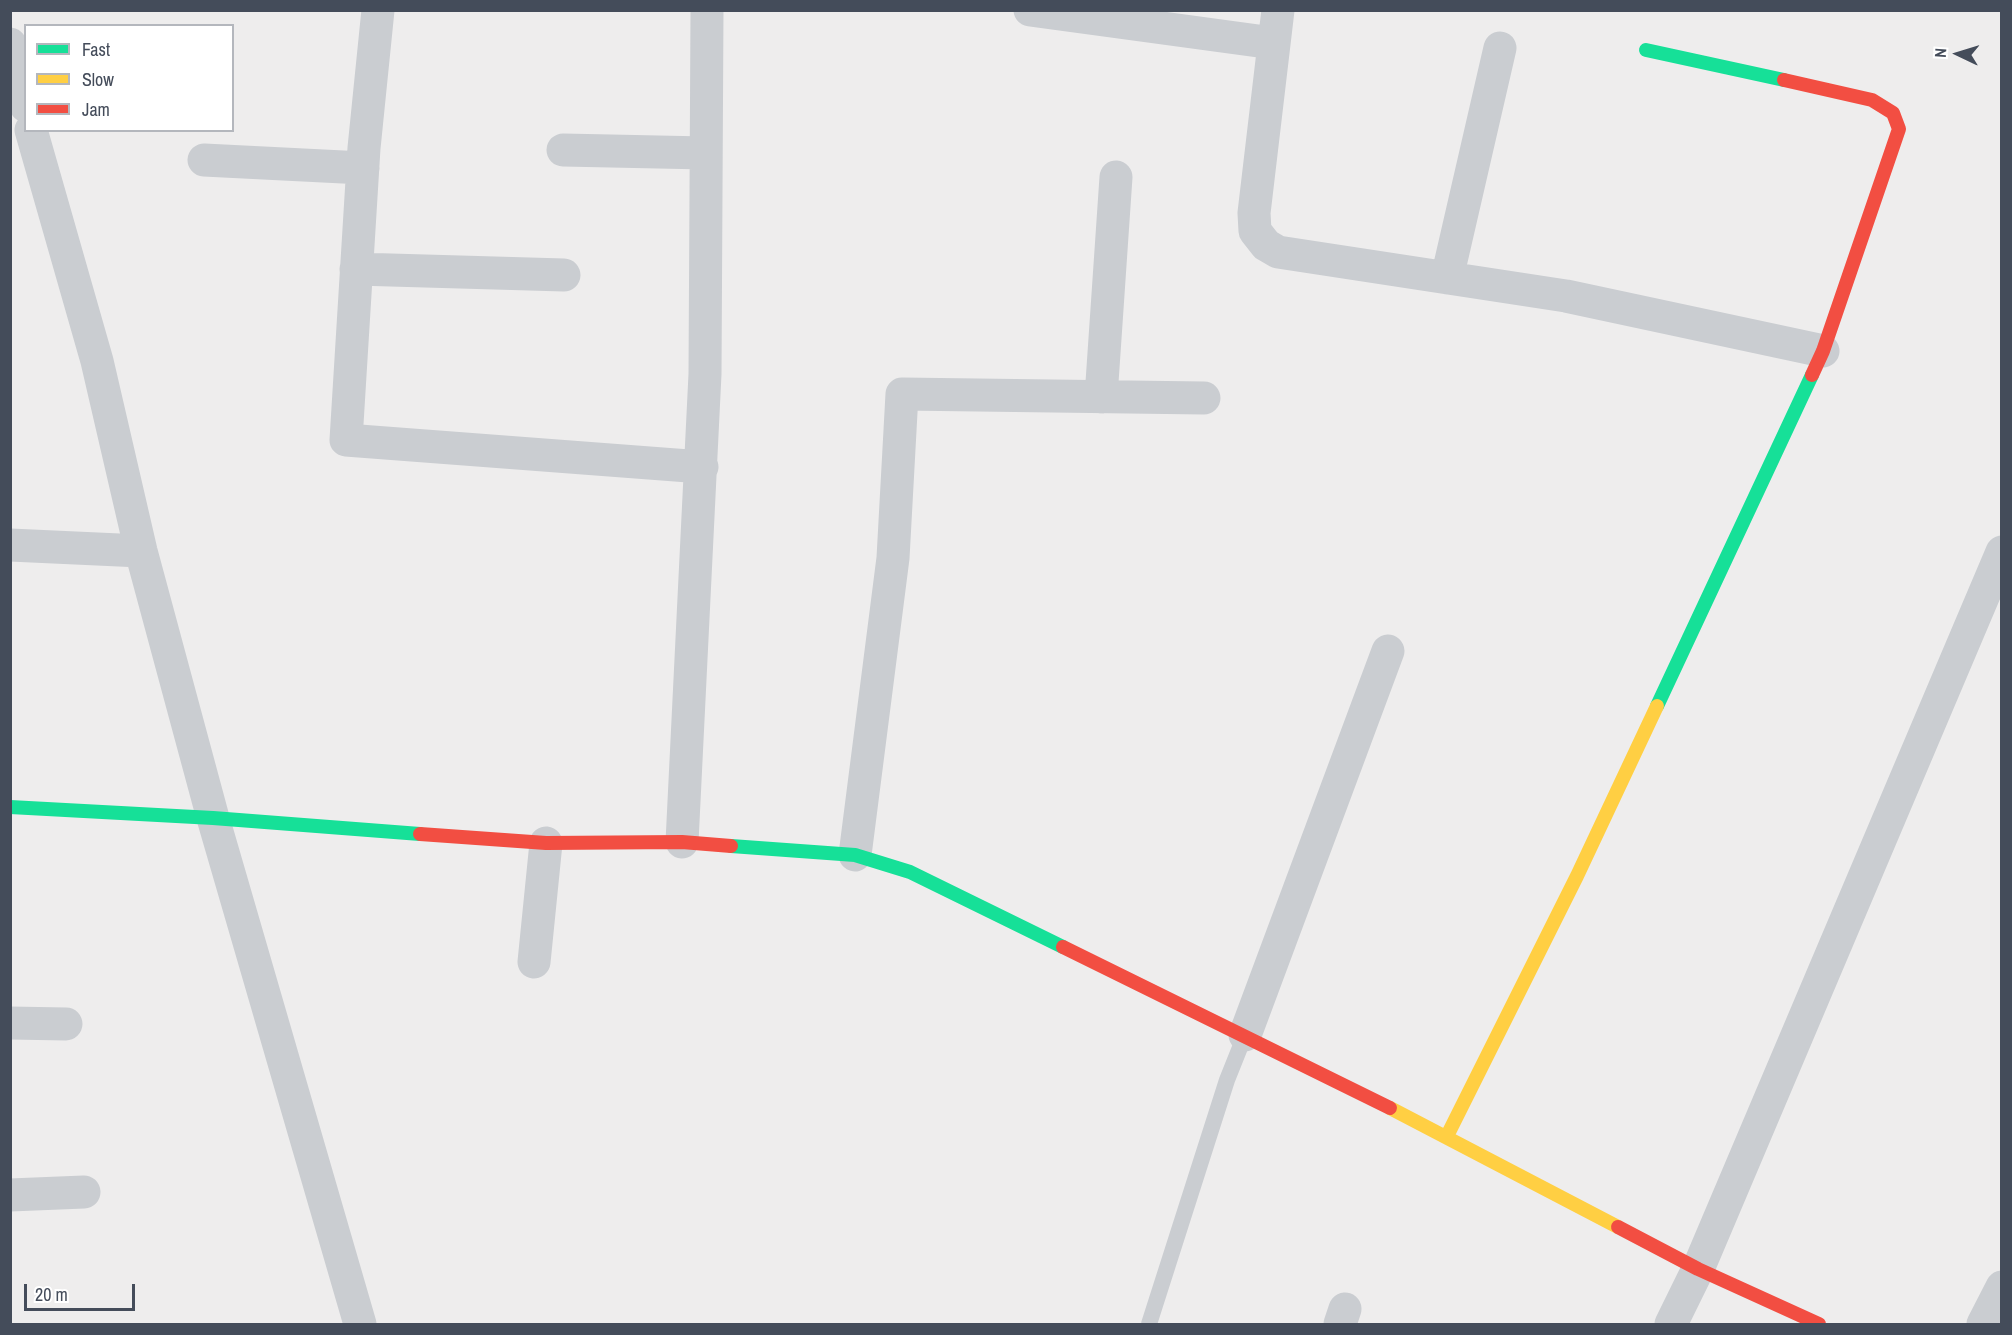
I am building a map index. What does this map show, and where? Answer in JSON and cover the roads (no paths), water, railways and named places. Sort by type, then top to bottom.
[{"type":"street","points":[[378,10],[363,168],[346,440],[702,467]]},
{"type":"street","points":[[682,842],[702,467],[707,10]]},
{"type":"street","points":[[1030,10],[1273,43]]},
{"type":"street","points":[[1278,10],[1254,213],[1255,231],[1266,245],[1278,252],[1566,296],[1823,351]]},
{"type":"street","points":[[10,44],[24,98]]},
{"type":"street","points":[[1447,278],[1500,48]]},
{"type":"street","points":[[1447,1136],[1577,876],[1823,351],[1899,129],[1893,113],[1872,100],[1646,50]]},
{"type":"street","points":[[32,132],[97,361],[141,551],[213,818],[360,1324]]},
{"type":"street","points":[[562,150],[706,153]]},
{"type":"street","points":[[204,160],[363,168]]},
{"type":"street","points":[[1101,397],[1116,177]]},
{"type":"street","points":[[356,269],[564,275]]},
{"type":"street","points":[[855,855],[893,558],[902,394],[1204,399]]},
{"type":"street","points":[[10,545],[141,551]]},
{"type":"street","points":[[1671,1324],[1698,1269],[2001,552]]},
{"type":"street","points":[[1245,1035],[1388,651]]},
{"type":"street","points":[[10,807],[213,818],[546,843],[682,842],[855,855],[910,872],[1447,1136],[1698,1269],[1819,1324]]},
{"type":"street","points":[[534,962],[546,843]]},
{"type":"street","points":[[10,1023],[66,1024]]},
{"type":"street","points":[[10,1195],[84,1192]]},
{"type":"street","points":[[1983,1324],[2001,1287]]},
{"type":"lane","points":[[1149,1324],[1227,1080],[1245,1035]]}]
